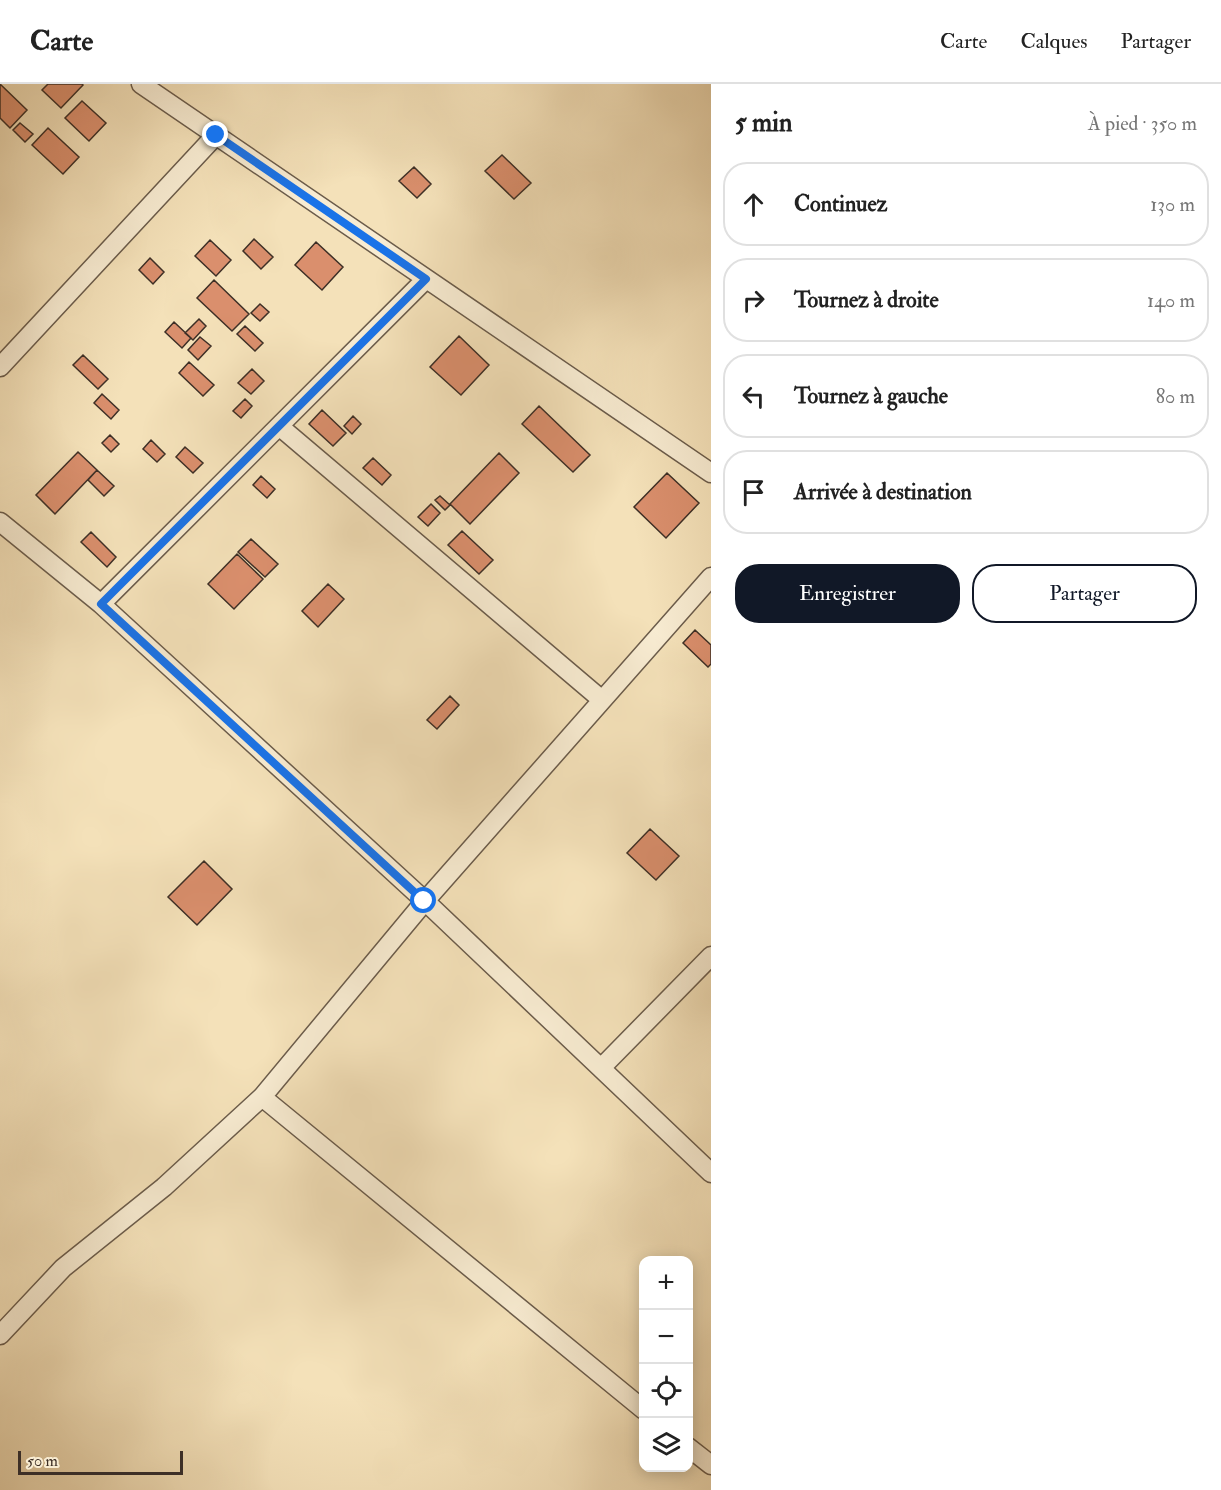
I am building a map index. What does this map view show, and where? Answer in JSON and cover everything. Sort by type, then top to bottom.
[{"type":"street","points":[[141,84],[711,473]]},
{"type":"street","points":[[0,367],[216,135]]},
{"type":"street","points":[[101,604],[426,279]]},
{"type":"street","points":[[279,426],[602,700]]},
{"type":"street","points":[[0,522],[101,604],[424,901],[711,1173]]},
{"type":"street","points":[[0,1335],[63,1268],[164,1187],[262,1097],[424,901],[711,577]]},
{"type":"street","points":[[601,1068],[711,956]]},
{"type":"street","points":[[262,1097],[639,1406]]},
{"type":"street","points":[[693,1451],[711,1466]]},
{"type":"building","points":[[0,84],[27,110],[10,128],[0,118]]},
{"type":"building","points":[[48,84],[83,85],[61,108],[42,90]]},
{"type":"building","points":[[82,101],[106,123],[89,141],[65,118]]},
{"type":"building","points":[[20,123],[33,134],[25,142],[13,130]]},
{"type":"building","points":[[48,128],[79,157],[63,174],[32,145]]},
{"type":"building","points":[[502,155],[531,183],[514,199],[485,171]]},
{"type":"building","points":[[414,167],[431,184],[417,198],[399,181]]},
{"type":"building","points":[[254,239],[273,257],[261,269],[243,251]]},
{"type":"building","points":[[210,240],[231,260],[216,276],[195,256]]},
{"type":"building","points":[[316,242],[343,267],[322,290],[295,265]]},
{"type":"building","points":[[150,258],[164,272],[153,284],[139,270]]},
{"type":"building","points":[[214,280],[249,314],[232,331],[197,298]]},
{"type":"building","points":[[260,304],[269,312],[260,321],[251,313]]},
{"type":"building","points":[[199,319],[206,326],[193,340],[185,333]]},
{"type":"building","points":[[174,322],[191,338],[182,348],[165,332]]},
{"type":"building","points":[[245,326],[263,343],[255,351],[237,334]]},
{"type":"building","points":[[459,336],[489,365],[461,395],[430,367]]},
{"type":"building","points":[[200,337],[211,346],[198,360],[188,350]]},
{"type":"building","points":[[83,355],[108,379],[98,389],[73,365]]},
{"type":"building","points":[[189,362],[214,385],[203,396],[179,373]]},
{"type":"building","points":[[252,369],[264,381],[251,394],[238,383]]},
{"type":"building","points":[[102,394],[119,410],[111,419],[94,403]]},
{"type":"building","points":[[245,399],[252,406],[241,418],[233,411]]},
{"type":"building","points":[[539,406],[590,455],[573,472],[522,424]]},
{"type":"building","points":[[322,410],[346,433],[333,446],[309,424]]},
{"type":"building","points":[[353,416],[361,424],[352,434],[344,426]]},
{"type":"building","points":[[110,435],[119,444],[111,452],[102,443]]},
{"type":"building","points":[[151,440],[165,454],[157,462],[143,449]]},
{"type":"building","points":[[185,447],[203,463],[193,473],[176,457]]},
{"type":"building","points":[[78,452],[97,470],[55,514],[36,495]]},
{"type":"building","points":[[499,453],[519,473],[470,524],[450,504]]},
{"type":"building","points":[[373,458],[391,475],[382,485],[363,468]]},
{"type":"building","points":[[97,470],[114,486],[104,496],[88,480]]},
{"type":"building","points":[[667,473],[699,503],[666,538],[634,507]]},
{"type":"building","points":[[261,476],[275,489],[267,498],[253,485]]},
{"type":"building","points":[[440,496],[450,505],[445,510],[435,500]]},
{"type":"building","points":[[431,504],[440,513],[428,526],[418,517]]},
{"type":"building","points":[[462,531],[493,560],[479,574],[448,545]]},
{"type":"building","points":[[91,532],[116,557],[107,567],[81,542]]},
{"type":"building","points":[[251,539],[278,564],[265,577],[238,552]]},
{"type":"building","points":[[237,554],[263,579],[234,609],[208,584]]},
{"type":"building","points":[[328,584],[344,599],[318,627],[302,611]]},
{"type":"building","points":[[695,630],[711,645],[711,664],[708,667],[683,643]]},
{"type":"building","points":[[450,696],[459,705],[437,729],[427,720]]},
{"type":"building","points":[[650,829],[679,856],[656,880],[627,853]]},
{"type":"building","points":[[204,861],[232,889],[197,925],[168,897]]},
{"type":"route","points":[[216,135],[426,279],[101,604],[424,901]]}]
